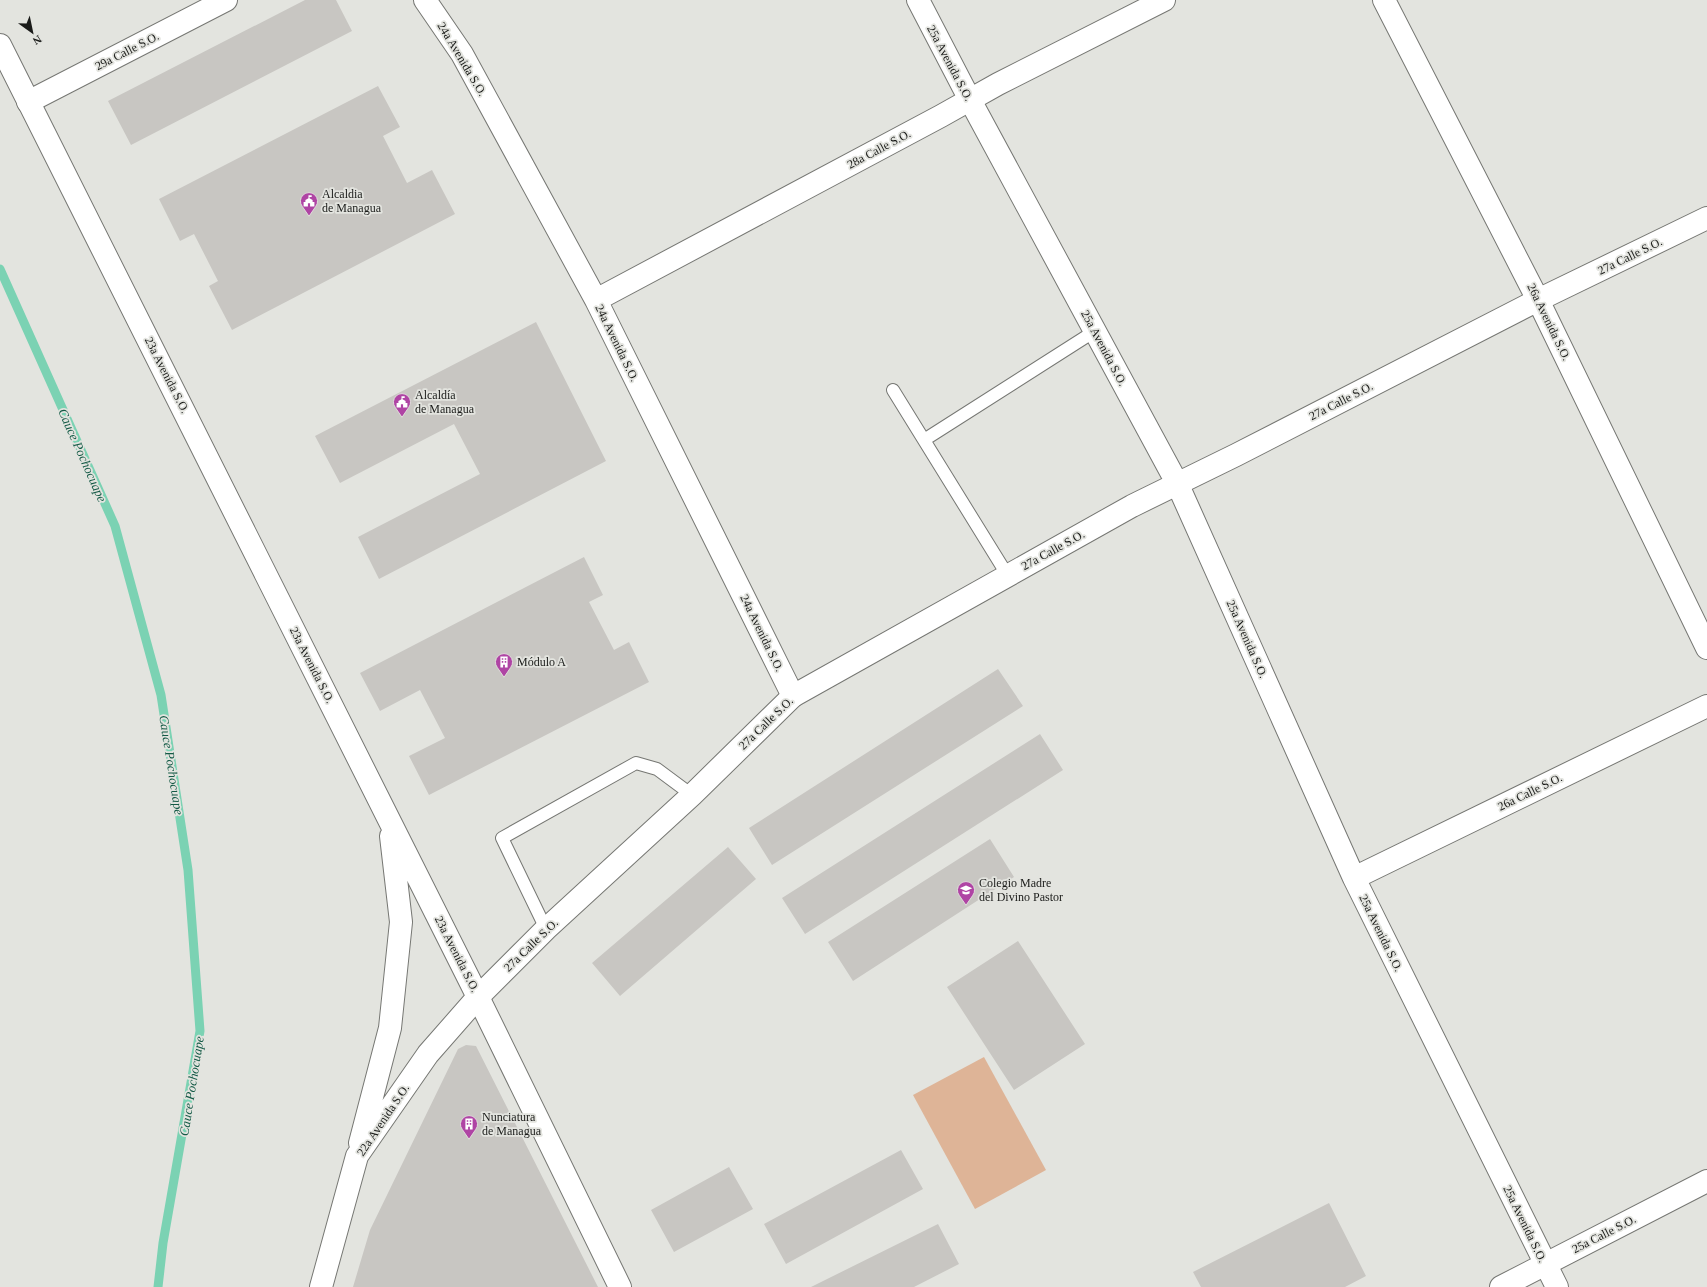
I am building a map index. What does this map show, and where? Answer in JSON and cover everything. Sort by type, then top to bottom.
[{"type":"street","name":"29a Calle S.O.","points":[[28,102],[226,0]]},
{"type":"street","name":"24a Avenida S.O.","points":[[425,0],[462,54],[596,300],[793,696]]},
{"type":"street","name":"25a Avenida S.O.","points":[[918,0],[970,100],[1177,483],[1354,878],[1557,1287]]},
{"type":"street","name":"28a Calle S.O.","points":[[596,300],[998,84],[1164,0]]},
{"type":"street","name":"26a Avenida S.O.","points":[[1384,0],[1538,300],[1707,648]]},
{"type":"street","name":"23a Avenida S.O.","points":[[0,45],[112,265],[478,997],[620,1287]]},
{"type":"street","name":"27a Calle S.O.","points":[[478,997],[546,929],[692,795],[793,696],[1132,506],[1243,452],[1538,300],[1707,218]]},
{"type":"street","name":"26a Calle S.O.","points":[[1354,878],[1707,706]]},
{"type":"street","points":[[357,1156],[390,1028],[401,922],[390,821]]},
{"type":"street","name":"22a Avenida S.O.","points":[[321,1287],[357,1156],[428,1054],[478,997]]},
{"type":"street","name":"25a Calle S.O.","points":[[1501,1287],[1707,1182]]},
{"type":"lane","points":[[924,440],[1095,331]]},
{"type":"lane","points":[[893,390],[1008,576]]},
{"type":"lane","points":[[546,929],[502,838],[636,763],[657,769],[692,795]]},
{"type":"shaded area","points":[[984,1057],[1046,1170],[975,1209],[913,1095]]},
{"type":"building","points":[[305,0],[336,0],[352,31],[131,145],[108,101]]},
{"type":"building","points":[[378,86],[400,127],[383,136],[407,183],[432,170],[455,214],[232,330],[209,286],[218,281],[194,234],[180,241],[159,199]]},
{"type":"building","points":[[536,322],[606,461],[379,579],[358,537],[480,474],[454,424],[340,483],[315,436]]},
{"type":"building","name":"Módulo A","points":[[584,557],[603,595],[589,602],[614,650],[629,642],[649,682],[429,795],[409,756],[445,738],[420,690],[380,711],[360,673]]},
{"type":"building","points":[[998,669],[1023,706],[772,865],[749,828]]},
{"type":"building","points":[[1040,734],[1063,770],[805,934],[782,898]]},
{"type":"building","points":[[990,839],[1014,877],[853,981],[828,942]]},
{"type":"building","points":[[728,847],[756,879],[620,996],[592,963]]},
{"type":"building","points":[[1018,941],[1085,1044],[1014,1090],[947,987]]},
{"type":"building","name":"Nunciatura de Managua","points":[[466,1045],[476,1046],[598,1287],[353,1287],[370,1230],[458,1049]]},
{"type":"building","points":[[901,1150],[923,1189],[786,1264],[764,1224]]},
{"type":"building","points":[[729,1167],[753,1209],[674,1252],[651,1210]]},
{"type":"building","points":[[1329,1203],[1366,1276],[1345,1287],[1201,1287],[1193,1272]]},
{"type":"building","points":[[938,1224],[959,1264],[914,1287],[811,1287]]},
{"type":"waterway","name":"Cauce Pochocuape","points":[[0,269],[115,526],[161,695],[188,870],[200,1031],[163,1243],[158,1287]]},
{"type":"place","name":"Alcaldia de Managua","points":[[309,216]]},
{"type":"place","name":"Alcaldía de Managua","points":[[402,417]]},
{"type":"place","name":"Módulo A","points":[[504,677]]},
{"type":"place","name":"Colegio Madre del Divino Pastor","points":[[966,905]]},
{"type":"place","name":"Nunciatura de Managua","points":[[469,1139]]}]
